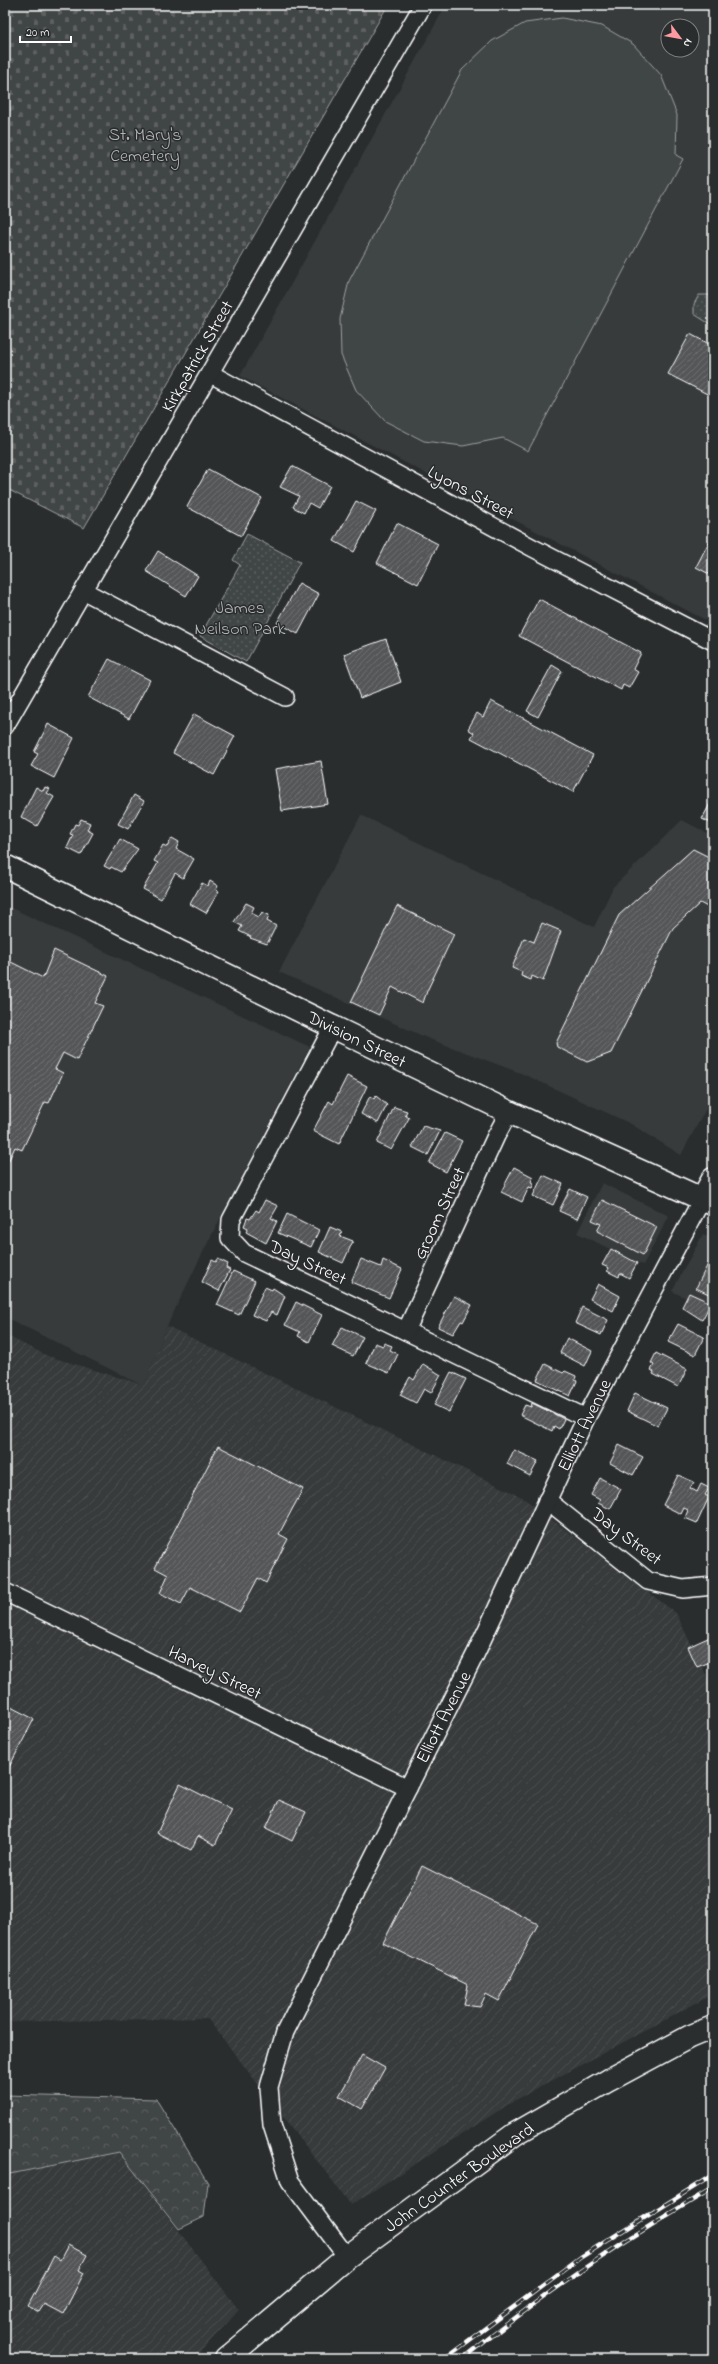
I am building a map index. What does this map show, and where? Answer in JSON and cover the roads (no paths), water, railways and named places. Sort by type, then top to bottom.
[{"type":"main road","name":"Division Street","points":[[5,866],[510,1112],[708,1201]]},
{"type":"main road","name":"Elliott Avenue","points":[[708,1201],[713,1179]]},
{"type":"main road","name":"John Counter Boulevard","points":[[226,2359],[347,2257],[515,2134],[609,2080],[689,2037],[713,2027]]},
{"type":"street","name":"Kirkpatrick Street","points":[[5,726],[211,374],[423,5]]},
{"type":"street","name":"Lyons Street","points":[[211,374],[533,548],[713,642]]},
{"type":"street","points":[[84,591],[286,697]]},
{"type":"street","name":"Day Street","points":[[333,1027],[231,1220],[230,1238],[244,1254],[586,1418]]},
{"type":"street","name":"Groom Street","points":[[406,1331],[496,1136],[510,1112]]},
{"type":"street","name":"Elliott Avenue","points":[[347,2257],[290,2181],[272,2125],[269,2087],[285,2032],[476,1653],[586,1418],[708,1201]]},
{"type":"street","name":"Day Street","points":[[547,1500],[648,1581],[683,1589],[713,1586]]},
{"type":"street","name":"Harvey Street","points":[[5,1592],[408,1788]]},
{"type":"railway","points":[[444,2359],[581,2257],[713,2175]]},
{"type":"railway","points":[[463,2359],[523,2312],[585,2268],[616,2247],[713,2188]]},
{"type":"park label","name":"St. Mary's Cemetery","points":[[145,144]]},
{"type":"park label","name":"James Neilson Park","points":[[240,617]]}]
